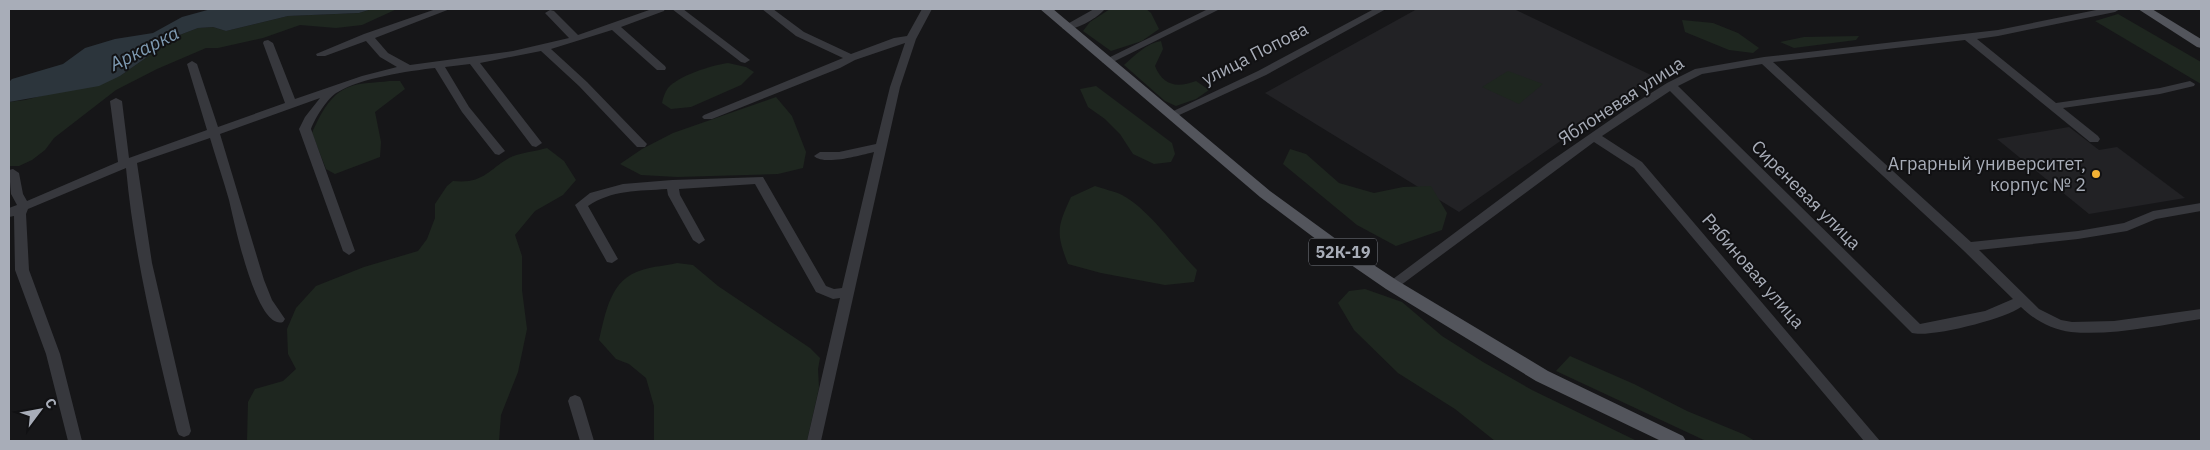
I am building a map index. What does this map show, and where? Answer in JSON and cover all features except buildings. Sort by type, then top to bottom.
[{"type":"main road","name":"52К-19","points":[[1046,9],[1170,115],[1301,222],[1392,285],[1542,376],[1676,441]]},
{"type":"main road","points":[[2144,9],[2201,44]]},
{"type":"street","points":[[321,54],[445,9]]},
{"type":"street","points":[[9,212],[128,163],[333,89],[406,67],[473,60],[543,47],[613,26],[660,9]]},
{"type":"street","points":[[677,9],[745,60]]},
{"type":"street","points":[[767,9],[800,34],[851,58]]},
{"type":"street","points":[[814,441],[895,87],[911,39],[926,9]]},
{"type":"street","points":[[1067,27],[1100,9]]},
{"type":"street","points":[[1107,61],[1214,9]]},
{"type":"street","name":"улица Попова","points":[[1170,115],[1262,73],[1381,9]]},
{"type":"street","name":"Яблоневая улица","points":[[1392,285],[1552,166],[1671,85],[1686,77],[1712,68],[1764,60],[2026,28],[2115,9]]},
{"type":"street","points":[[550,13],[575,38]]},
{"type":"street","points":[[613,26],[661,68]]},
{"type":"street","points":[[368,36],[377,50],[387,59],[406,67]]},
{"type":"street","points":[[1966,36],[2056,106],[2094,139]]},
{"type":"street","points":[[708,117],[836,66],[851,58],[898,40],[911,39]]},
{"type":"street","points":[[268,43],[291,104]]},
{"type":"street","points":[[543,47],[642,144]]},
{"type":"street","points":[[473,60],[536,143]]},
{"type":"street","points":[[1764,60],[1968,247],[2034,312],[2058,324],[2072,327],[2114,326],[2201,314]]},
{"type":"street","points":[[438,63],[446,81],[476,125],[499,151]]},
{"type":"street","points":[[192,64],[262,295],[278,319]]},
{"type":"street","points":[[2056,106],[2160,91],[2190,84]]},
{"type":"street","name":"Сиреневая улица","points":[[1671,85],[1917,329],[1964,321],[2010,309],[2022,300]]},
{"type":"street","points":[[333,89],[324,101],[310,114],[305,129],[348,251]]},
{"type":"street","points":[[116,101],[156,314],[184,431]]},
{"type":"street","name":"Рябиновая улица","points":[[1595,137],[1638,165],[1873,441]]},
{"type":"street","points":[[820,156],[839,156],[881,147]]},
{"type":"street","points":[[13,173],[17,194],[24,206]]},
{"type":"street","points":[[612,258],[581,205],[594,196],[624,188],[759,180],[821,290],[833,294],[847,292]]},
{"type":"street","points":[[672,184],[674,195],[699,240]]},
{"type":"street","points":[[24,206],[20,214],[22,270],[53,354],[74,441]]},
{"type":"street","points":[[1968,247],[2078,235],[2127,227],[2153,215],[2201,206]]},
{"type":"street","points":[[576,401],[587,441]]},
{"type":"shaded area","points":[[372,9],[397,9],[362,25],[336,28],[300,25],[263,38],[218,48],[206,48],[157,69],[116,90],[54,138],[45,150],[32,160],[19,166],[9,166],[9,102],[25,100],[120,76],[177,36],[198,28],[213,27],[226,31],[288,16],[359,13]]},
{"type":"shaded area","points":[[1110,9],[1146,9],[1151,13],[1159,29],[1142,41],[1111,51],[1083,31],[1090,22]]},
{"type":"shaded area","points":[[1417,9],[1514,9],[1653,76],[1459,212],[1265,93]]},
{"type":"shaded area","points":[[2118,14],[2201,62],[2201,84],[2095,21]]},
{"type":"shaded area","points":[[1682,20],[1713,23],[1738,33],[1759,48],[1753,53],[1729,50],[1685,32]]},
{"type":"shaded area","points":[[1859,36],[1856,40],[1794,48],[1780,42],[1804,37]]},
{"type":"shaded area","points":[[1161,41],[1163,49],[1155,66],[1162,78],[1171,84],[1177,85],[1196,81],[1209,90],[1196,99],[1176,106],[1165,101],[1124,65],[1146,47]]},
{"type":"shaded area","points":[[728,63],[746,67],[754,72],[741,85],[691,107],[671,109],[662,103],[668,88],[679,79],[713,66]]},
{"type":"shaded area","points":[[1508,71],[1543,84],[1519,104],[1482,87]]},
{"type":"shaded area","points":[[400,81],[405,89],[375,112],[381,142],[380,157],[335,174],[326,169],[312,133],[326,106],[342,90],[353,85]]},
{"type":"shaded area","points":[[1096,86],[1172,143],[1175,154],[1171,162],[1154,164],[1133,154],[1120,134],[1105,119],[1088,107],[1080,89]]},
{"type":"shaded area","points":[[776,97],[792,116],[806,152],[803,168],[778,174],[677,177],[641,175],[620,164],[642,149],[673,133]]},
{"type":"shaded area","name":"Аграрный университет, корпус № 2","points":[[2069,127],[2099,150],[2117,147],[2185,198],[2089,214],[1997,139]]},
{"type":"shaded area","points":[[547,148],[564,161],[576,180],[563,195],[535,211],[515,235],[522,256],[522,290],[527,329],[518,372],[501,415],[499,441],[247,441],[248,402],[255,389],[283,381],[296,369],[288,354],[287,329],[296,308],[316,286],[364,267],[418,251],[427,239],[435,218],[435,204],[447,186],[453,181],[471,180],[484,176],[513,156]]},
{"type":"shaded area","points":[[1290,149],[1306,154],[1339,183],[1374,193],[1403,187],[1431,186],[1447,213],[1442,230],[1396,246],[1357,225],[1283,164]]},
{"type":"shaded area","points":[[1095,186],[1122,195],[1142,210],[1197,270],[1194,282],[1165,285],[1101,273],[1068,264],[1060,237],[1063,216],[1071,197]]},
{"type":"shaded area","points":[[677,263],[693,265],[718,286],[810,348],[820,358],[818,369],[819,388],[807,441],[654,441],[654,406],[646,378],[629,364],[616,359],[599,340],[611,298],[623,281],[631,274],[642,270]]},
{"type":"shaded area","points":[[1365,289],[1402,302],[1442,336],[1532,390],[1637,441],[1495,441],[1455,409],[1398,373],[1354,330],[1338,303],[1349,291]]},
{"type":"shaded area","points":[[1570,356],[1755,441],[1706,441],[1556,371]]},
{"type":"water","name":"Аркарка","points":[[211,9],[372,9],[359,13],[288,16],[226,31],[213,27],[198,28],[177,36],[120,76],[99,86],[9,102],[9,82],[12,79],[63,64],[85,48],[115,39],[153,33],[182,17]]},
{"type":"place","name":"Аграрный университет, корпус № 2","points":[[2096,174]]}]
